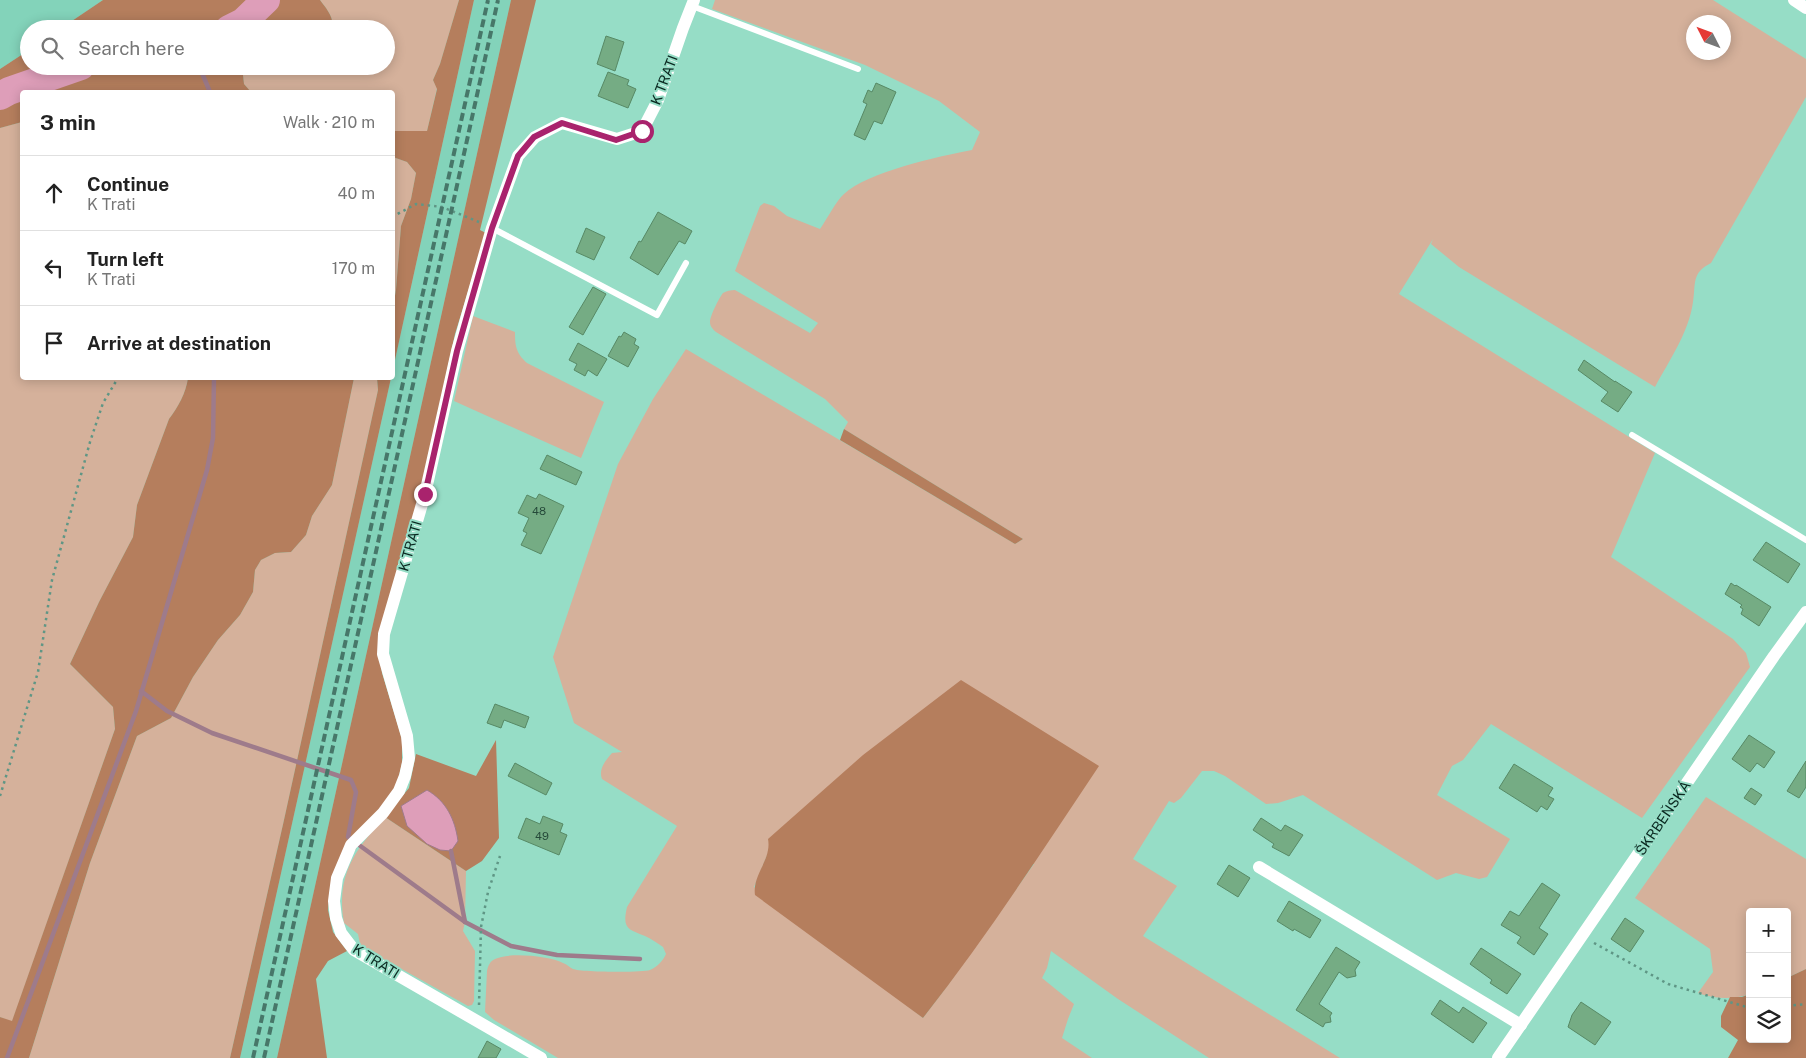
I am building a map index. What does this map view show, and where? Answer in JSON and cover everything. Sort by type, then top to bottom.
[{"type":"street","points":[[1794,0],[1806,8]]},
{"type":"street","name":"K TRATI","points":[[541,1058],[354,950],[341,933],[336,918],[334,901],[337,878],[351,845],[383,813],[399,791],[405,776],[409,758],[407,736],[383,654],[384,634],[425,494],[457,351],[492,228],[518,156],[534,137],[562,123],[616,140],[642,131],[658,100],[693,3]]},
{"type":"street","name":"ŠKRBEŇSKÁ","points":[[1498,1058],[1806,612]]},
{"type":"street","points":[[1259,867],[1521,1024]]},
{"type":"lane","points":[[693,3],[858,69]]},
{"type":"lane","points":[[492,228],[658,315],[686,263]]},
{"type":"lane","points":[[1632,435],[1806,540]]},
{"type":"path","points":[[395,215],[416,204],[442,207],[492,228]]},
{"type":"path","points":[[0,796],[38,672],[52,580],[90,442],[103,403],[117,380]]},
{"type":"path","points":[[478,1022],[481,928],[488,892],[500,856]]},
{"type":"path","points":[[1582,936],[1668,984],[1746,1007]]},
{"type":"path","points":[[1791,1006],[1806,1004]]},
{"type":"shaded area","points":[[0,0],[103,0],[73,20],[20,20],[20,56],[0,69]]},
{"type":"shaded area","points":[[103,0],[320,0],[332,20],[73,20]]},
{"type":"shaded area","points":[[320,0],[459,0],[440,64],[433,80],[437,88],[427,131],[395,131],[395,90],[249,90],[244,84],[243,75],[395,75],[395,20],[332,20]]},
{"type":"shaded area","points":[[459,0],[474,0],[395,360],[395,296],[401,226],[411,199],[416,173],[407,162],[395,158],[395,131],[427,131],[437,89],[433,80],[440,64]]},
{"type":"shaded area","points":[[474,0],[511,0],[277,1058],[240,1058],[391,380],[395,380],[395,360]]},
{"type":"shaded area","points":[[511,0],[536,0],[480,230],[486,233],[455,334],[420,495],[379,649],[382,673],[402,739],[402,763],[397,785],[330,889],[328,910],[333,932],[347,951],[328,961],[316,979],[327,1058],[277,1058]]},
{"type":"shaded area","points":[[715,0],[1713,0],[1806,59],[1806,97],[1711,263],[1697,275],[1691,313],[1687,324],[1678,346],[1655,387],[1459,267],[1431,244],[1433,239],[1399,294],[1655,453],[1611,557],[1733,639],[1746,653],[1750,667],[1642,818],[1491,724],[1463,760],[1452,766],[1437,795],[1510,839],[1487,877],[1479,879],[1456,873],[1437,880],[1303,795],[1278,803],[1266,804],[1225,776],[1214,771],[1202,771],[1181,798],[1174,803],[1169,801],[1133,859],[1177,886],[1143,936],[1340,1058],[1209,1058],[1118,999],[1051,951],[1047,968],[1042,978],[1074,1004],[1062,1038],[1092,1058],[558,1058],[494,1020],[485,1012],[489,964],[501,957],[529,956],[548,958],[578,970],[636,972],[653,969],[666,954],[663,947],[650,938],[631,930],[625,920],[627,907],[677,826],[602,779],[602,768],[607,759],[612,753],[622,752],[574,723],[553,657],[618,464],[653,399],[686,349],[1015,544],[1023,539],[844,429],[848,422],[825,399],[716,332],[710,324],[710,319],[723,293],[735,290],[810,333],[818,323],[735,271],[760,206],[764,203],[774,206],[787,216],[820,229],[841,197],[855,186],[905,166],[972,150],[980,132],[939,101],[865,65],[712,9]],"holes":[[[770,848],[1034,864],[923,1018],[754,887]]]},
{"type":"shaded area","points":[[20,56],[20,75],[243,75],[244,84],[249,90],[20,90],[20,123],[0,128],[0,69]]},
{"type":"shaded area","points":[[20,123],[20,380],[187,380],[181,400],[169,419],[137,505],[133,537],[99,602],[70,664],[113,707],[115,729],[12,1022],[0,1017],[0,128]]},
{"type":"shaded area","points":[[395,158],[407,162],[416,173],[411,199],[401,226],[395,296]]},
{"type":"shaded area","points":[[473,316],[515,332],[517,349],[520,356],[527,363],[604,402],[581,458],[454,401]]},
{"type":"shaded area","points":[[187,380],[354,380],[332,485],[312,516],[306,535],[291,552],[275,553],[261,560],[255,570],[253,592],[240,615],[218,640],[193,677],[171,718],[137,736],[90,863],[29,1058],[0,1058],[0,1017],[12,1021],[115,729],[113,707],[70,664],[99,602],[133,537],[137,505],[169,419],[181,400]]},
{"type":"shaded area","points":[[354,380],[377,380],[378,390],[230,1058],[29,1058],[90,863],[137,736],[171,718],[193,677],[218,640],[240,615],[253,592],[255,570],[261,560],[275,553],[291,552],[306,535],[312,516],[332,485]]},
{"type":"shaded area","points":[[377,380],[391,380],[240,1058],[230,1058],[284,820],[378,390]]},
{"type":"shaded area","points":[[844,429],[1023,539],[1015,544],[840,440]]},
{"type":"shaded area","points":[[961,680],[1099,766],[991,926],[923,1018],[755,895],[755,887],[767,854],[768,839],[863,755]]},
{"type":"shaded area","points":[[496,740],[499,838],[482,861],[466,871],[385,817],[409,788],[416,754],[476,776]]},
{"type":"shaded area","points":[[427,790],[434,794],[444,805],[455,825],[458,841],[451,851],[440,850],[427,844],[407,826],[401,806]]},
{"type":"shaded area","points":[[1706,797],[1806,859],[1806,969],[1791,976],[1791,908],[1746,908],[1746,995],[1717,998],[1698,993],[1713,972],[1710,949],[1635,898]]},
{"type":"shaded area","points":[[385,817],[466,871],[465,922],[463,931],[475,951],[474,1001],[472,1005],[468,1006],[360,944],[358,934],[344,923],[342,906],[345,877],[364,841]]},
{"type":"shaded area","points":[[1806,969],[1806,1058],[1728,1058],[1738,1040],[1721,1027],[1721,1016],[1730,997],[1746,996],[1746,1043],[1791,1043],[1791,976]]},
{"type":"building","points":[[606,36],[624,42],[615,71],[597,64]]},
{"type":"building","points":[[608,72],[629,80],[627,85],[636,89],[628,108],[598,96]]},
{"type":"building","points":[[876,83],[896,92],[882,124],[874,121],[865,140],[854,135],[867,104],[863,102],[868,90],[872,92]]},
{"type":"building","points":[[658,212],[692,231],[685,244],[679,241],[658,275],[630,258]]},
{"type":"building","points":[[586,228],[605,237],[594,260],[576,252]]},
{"type":"building","points":[[593,287],[606,294],[583,335],[569,327]]},
{"type":"building","points":[[624,332],[636,339],[634,344],[639,347],[628,367],[608,356],[619,336],[621,337]]},
{"type":"building","points":[[578,343],[607,359],[597,376],[588,370],[585,376],[574,370],[577,364],[569,360]]},
{"type":"building","points":[[1584,360],[1632,392],[1618,412],[1601,401],[1608,392],[1578,370]]},
{"type":"building","points":[[547,455],[582,472],[576,485],[540,469]]},
{"type":"building","points":[[539,494],[564,506],[541,554],[521,545],[527,533],[523,531],[529,518],[518,513],[527,495],[536,499]]},
{"type":"building","points":[[1766,542],[1800,564],[1788,583],[1753,560]]},
{"type":"building","points":[[1731,583],[1771,607],[1759,626],[1741,614],[1743,609],[1740,607],[1742,605],[1725,594]]},
{"type":"building","points":[[495,704],[529,717],[525,728],[504,720],[501,728],[487,723]]},
{"type":"building","points":[[1749,735],[1775,752],[1764,768],[1757,763],[1750,772],[1732,759]]},
{"type":"building","points":[[1806,761],[1806,787],[1799,798],[1787,791]]},
{"type":"building","points":[[515,763],[552,783],[546,795],[508,776]]},
{"type":"building","points":[[1514,764],[1553,788],[1548,796],[1554,799],[1547,810],[1541,806],[1537,812],[1499,788]]},
{"type":"building","points":[[1751,788],[1762,795],[1755,805],[1744,798]]},
{"type":"building","points":[[543,816],[563,824],[560,832],[567,835],[559,855],[518,838],[526,818],[540,824]]},
{"type":"building","points":[[1261,818],[1281,831],[1285,825],[1303,835],[1289,856],[1272,847],[1274,844],[1253,830]]},
{"type":"building","points":[[1229,865],[1250,878],[1238,897],[1217,884]]},
{"type":"building","points":[[1542,883],[1560,895],[1539,928],[1548,934],[1534,955],[1517,943],[1521,937],[1501,925],[1510,911],[1519,916]]},
{"type":"building","points":[[1289,901],[1321,920],[1310,938],[1294,929],[1293,931],[1277,921]]},
{"type":"building","points":[[1625,918],[1644,931],[1630,952],[1611,939]]},
{"type":"building","points":[[1336,947],[1360,962],[1355,970],[1356,976],[1347,978],[1339,972],[1319,1004],[1332,1013],[1330,1016],[1331,1022],[1325,1023],[1323,1027],[1296,1010]]},
{"type":"building","points":[[1481,948],[1521,974],[1507,994],[1490,983],[1492,980],[1470,964]]},
{"type":"building","points":[[1440,1000],[1459,1013],[1463,1007],[1487,1023],[1473,1043],[1431,1014]]},
{"type":"building","points":[[1581,1002],[1611,1022],[1595,1045],[1568,1027],[1572,1015]]},
{"type":"building","points":[[487,1041],[501,1049],[496,1058],[478,1058]]},
{"type":"waterway","points":[[245,20],[266,0]]},
{"type":"waterway","points":[[0,96],[55,75]]},
{"type":"waterway","points":[[203,75],[209,90]]},
{"type":"waterway","points":[[7,1058],[136,711],[207,470],[213,438],[214,380]]},
{"type":"waterway","points":[[141,691],[167,711],[212,733],[351,780],[356,792],[348,837],[465,922],[511,946],[557,955],[640,959]]},
{"type":"waterway","points":[[451,851],[465,922]]},
{"type":"railway","points":[[253,1058],[488,0]]},
{"type":"railway","points":[[264,1058],[498,0]]},
{"type":"route","points":[[425,494],[457,351],[492,228],[518,156],[534,137],[562,123],[616,140],[642,131]]}]
